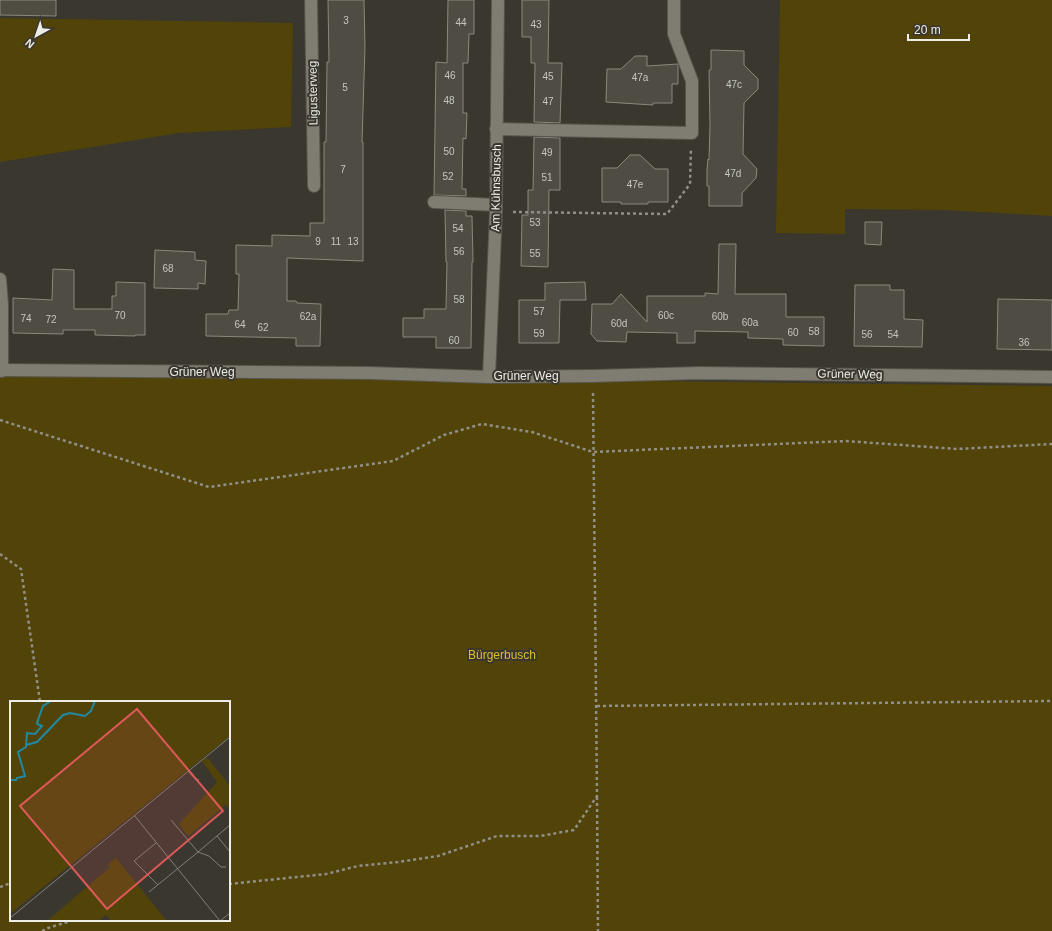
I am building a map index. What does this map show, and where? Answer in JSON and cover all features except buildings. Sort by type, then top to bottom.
[{"type":"street","name":"Ligusterweg","points":[[311,0],[314,186]]},
{"type":"street","name":"Am Kühnsbusch","points":[[489,377],[496,208],[498,0]]},
{"type":"street","points":[[496,129],[692,132],[692,81],[674,34],[674,0]]},
{"type":"street","points":[[434,202],[496,208]]},
{"type":"street","points":[[0,280],[2,304],[1,370]]},
{"type":"street","name":"Grüner Weg","points":[[1,370],[362,373],[489,377],[714,373],[1052,377]]},
{"type":"path","points":[[496,208],[667,214],[690,184],[692,132]]},
{"type":"path","points":[[593,376],[598,931]]},
{"type":"path","points":[[0,420],[209,488],[393,461],[444,436],[482,424],[532,432],[593,452],[846,441],[957,449],[1052,444]]},
{"type":"path","points":[[0,554],[21,569],[40,701]]},
{"type":"path","points":[[597,706],[1052,701]]},
{"type":"path","points":[[230,884],[326,874],[358,866],[438,856],[497,836],[540,836],[574,830],[597,796]]},
{"type":"path","points":[[0,887],[10,883]]},
{"type":"path","points":[[42,931],[71,921]]},
{"type":"green space","points":[[780,0],[1052,0],[1052,216],[944,210],[845,209],[845,234],[776,233]]},
{"type":"green space","points":[[0,18],[293,23],[291,127],[179,133],[0,162]]},
{"type":"green space","name":"Bürgerbusch","points":[[0,373],[1052,386],[1052,931],[0,931]]}]
